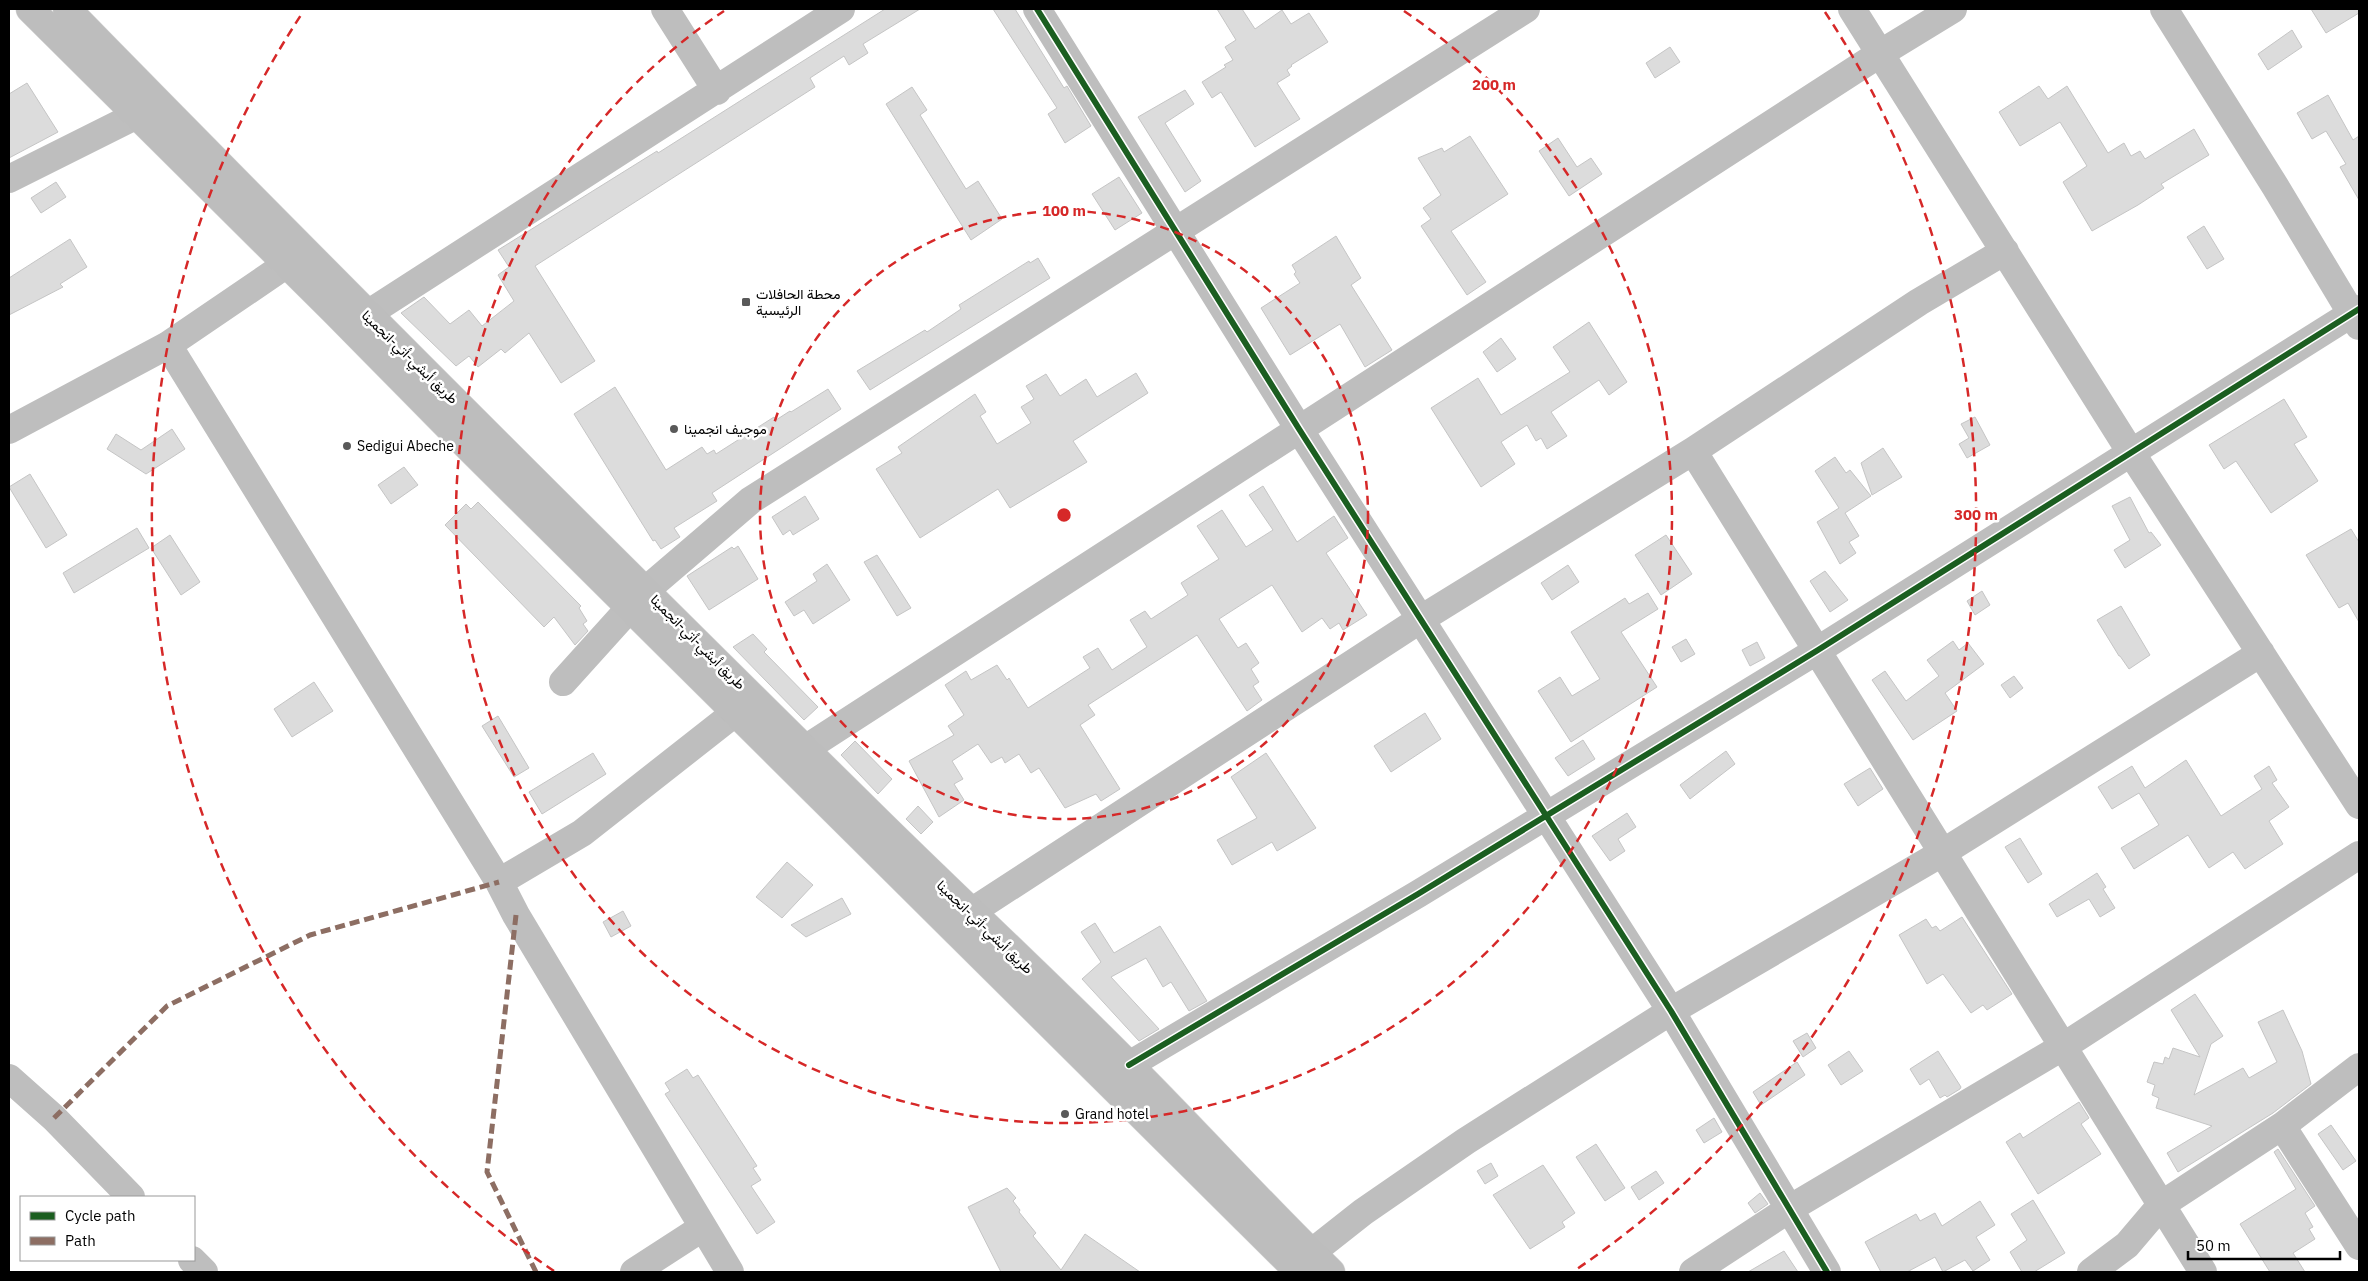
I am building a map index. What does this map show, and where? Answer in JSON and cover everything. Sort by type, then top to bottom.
[{"type":"highway","points":[[30,9],[146,107],[287,264],[478,440],[638,598],[736,712],[960,919],[1305,1263]]},
{"type":"highway","name":"طريق أبشي-أتي-انجمينا","points":[[67,9],[146,107],[198,140],[366,314],[478,440]]},
{"type":"highway","name":"طريق أبشي-أتي-انجمينا","points":[[638,598],[805,750],[960,919],[1129,1065],[1305,1263],[1331,1272]]},
{"type":"street","points":[[666,9],[716,91]]},
{"type":"street","points":[[366,314],[841,9]]},
{"type":"street","points":[[1037,9],[1299,428],[1671,1011],[1827,1272]]},
{"type":"street","points":[[563,682],[638,598],[751,500],[1526,9]]},
{"type":"street","points":[[1852,9],[2130,451],[2359,805]]},
{"type":"street","points":[[805,750],[1299,428],[1952,9]]},
{"type":"street","points":[[1129,1065],[1546,816],[1818,650],[2130,451],[2357,316],[2164,9]]},
{"type":"street","points":[[9,179],[146,107]]},
{"type":"street","points":[[960,919],[1421,619],[1692,451],[1919,302],[2005,251]]},
{"type":"street","points":[[9,430],[168,346],[287,264]]},
{"type":"street","points":[[168,346],[499,882],[516,915],[730,1272]]},
{"type":"street","points":[[1692,451],[1818,650],[2203,1272]]},
{"type":"street","points":[[1305,1263],[1363,1212],[1466,1141],[1671,1011],[1942,853],[2261,653]]},
{"type":"street","points":[[499,882],[582,833],[736,712]]},
{"type":"street","points":[[1693,1272],[1789,1209],[2064,1046],[2359,854]]},
{"type":"street","points":[[2091,1272],[2127,1245],[2161,1205],[2282,1126],[2359,1067]]},
{"type":"street","points":[[9,1078],[54,1118],[130,1196]]},
{"type":"street","points":[[2282,1126],[2359,1246]]},
{"type":"street","points":[[634,1272],[702,1228]]},
{"type":"street","points":[[193,1261],[204,1272]]},
{"type":"building","points":[[885,9],[920,9],[863,44],[868,53],[849,65],[844,56],[810,78],[815,87],[535,266],[595,361],[561,383],[529,333],[505,353],[501,349],[478,367],[469,356],[456,366],[401,313],[424,297],[450,324],[469,310],[482,326],[514,301],[498,275],[509,267],[498,250],[657,151],[658,153]]},
{"type":"building","points":[[993,9],[1015,9],[1064,88],[1067,86],[1091,126],[1065,143],[1048,114],[1057,108]]},
{"type":"building","points":[[1217,9],[1242,9],[1255,29],[1282,10],[1291,24],[1309,13],[1328,42],[1291,65],[1287,70],[1290,75],[1277,83],[1300,119],[1255,147],[1221,92],[1212,98],[1202,82],[1226,67],[1224,65],[1233,60],[1225,47],[1236,40]]},
{"type":"building","points":[[2311,9],[2359,9],[2359,13],[2326,33]]},
{"type":"building","points":[[2292,30],[2302,47],[2268,70],[2258,54]]},
{"type":"building","points":[[1670,47],[1680,62],[1655,78],[1646,63]]},
{"type":"building","points":[[27,83],[58,132],[9,158],[9,94]]},
{"type":"building","points":[[2039,86],[2048,99],[2067,86],[2108,153],[2124,143],[2131,156],[2140,151],[2145,159],[2194,129],[2209,155],[2161,184],[2164,188],[2138,205],[2092,231],[2063,182],[2087,166],[2060,122],[2020,146],[1999,112]]},
{"type":"building","points":[[912,87],[927,110],[920,115],[966,189],[978,181],[1002,219],[971,240],[886,104]]},
{"type":"building","points":[[1185,90],[1194,104],[1165,123],[1201,181],[1185,192],[1138,117]]},
{"type":"building","points":[[2328,95],[2353,140],[2359,136],[2359,200],[2340,167],[2346,164],[2326,131],[2312,139],[2297,113]]},
{"type":"building","points":[[1470,136],[1508,194],[1451,231],[1486,282],[1467,295],[1421,226],[1431,219],[1423,208],[1441,195],[1418,158],[1442,148],[1444,152]]},
{"type":"building","points":[[1558,138],[1577,167],[1591,158],[1602,174],[1569,196],[1539,151]]},
{"type":"building","points":[[1119,177],[1142,213],[1115,230],[1092,194]]},
{"type":"building","points":[[56,182],[66,197],[41,213],[31,198]]},
{"type":"building","points":[[2204,226],[2224,259],[2207,269],[2187,237]]},
{"type":"building","points":[[1336,236],[1361,278],[1351,285],[1392,350],[1365,367],[1340,324],[1290,355],[1261,308],[1300,283],[1294,274],[1296,272],[1292,265]]},
{"type":"building","points":[[70,239],[87,267],[60,284],[63,287],[9,315],[9,278]]},
{"type":"building","points":[[1038,258],[1050,278],[870,390],[857,371],[925,330],[927,332],[961,309],[959,305],[1029,261],[1030,263]]},
{"type":"building","points":[[1589,322],[1627,382],[1609,395],[1599,380],[1551,412],[1567,436],[1547,449],[1541,438],[1536,441],[1527,425],[1501,442],[1515,464],[1481,487],[1431,408],[1478,378],[1501,415],[1570,372],[1553,347]]},
{"type":"building","points":[[1501,338],[1516,359],[1497,372],[1483,352]]},
{"type":"building","points":[[1136,373],[1148,393],[1073,441],[1087,462],[1010,508],[998,489],[920,538],[876,469],[902,453],[898,447],[975,394],[986,412],[980,416],[997,444],[1031,423],[1021,407],[1034,399],[1026,386],[1046,374],[1060,396],[1086,379],[1097,397]]},
{"type":"building","points":[[615,387],[666,470],[702,447],[707,454],[714,450],[716,454],[774,417],[776,420],[828,389],[841,409],[712,493],[717,501],[674,528],[680,537],[661,549],[655,540],[653,541],[574,414]]},
{"type":"building","points":[[2284,399],[2307,437],[2294,444],[2318,481],[2271,513],[2236,461],[2224,469],[2209,445]]},
{"type":"building","points":[[1975,417],[1990,445],[1967,458],[1959,444],[1969,438],[1961,424]]},
{"type":"building","points":[[172,429],[185,449],[146,474],[107,449],[116,434],[141,450]]},
{"type":"building","points":[[1883,448],[1902,477],[1872,495],[1861,463]]},
{"type":"building","points":[[1835,457],[1846,473],[1850,470],[1871,496],[1845,513],[1859,536],[1849,542],[1856,553],[1840,564],[1817,522],[1839,508],[1815,471]]},
{"type":"building","points":[[404,467],[418,485],[391,504],[378,485]]},
{"type":"building","points":[[30,474],[67,535],[46,548],[9,487]]},
{"type":"building","points":[[1263,486],[1297,542],[1334,516],[1348,538],[1326,553],[1367,615],[1343,630],[1339,623],[1330,629],[1322,618],[1302,632],[1272,585],[1219,619],[1238,648],[1246,643],[1259,663],[1251,669],[1259,682],[1253,686],[1262,700],[1247,711],[1197,635],[1088,705],[1095,715],[1080,725],[1120,789],[1101,801],[1096,794],[1065,808],[1039,768],[1031,773],[1019,754],[1005,763],[1002,757],[991,763],[978,744],[952,761],[963,779],[954,784],[964,800],[939,817],[909,761],[954,735],[948,726],[964,715],[945,685],[966,671],[971,680],[997,665],[1007,680],[1009,678],[1028,708],[1090,668],[1083,657],[1098,648],[1112,670],[1147,647],[1130,620],[1145,611],[1151,619],[1188,595],[1181,583],[1219,559],[1197,526],[1222,510],[1246,547],[1273,530],[1249,495]]},
{"type":"building","points":[[805,496],[819,519],[793,535],[790,530],[783,535],[772,517]]},
{"type":"building","points":[[2130,497],[2149,533],[2151,532],[2161,545],[2125,568],[2114,550],[2130,540],[2112,506]]},
{"type":"building","points":[[478,502],[581,606],[579,608],[587,621],[583,624],[588,631],[575,645],[554,617],[544,627],[445,525],[466,504],[471,509]]},
{"type":"building","points":[[137,528],[149,548],[74,593],[63,573]]},
{"type":"building","points":[[2351,529],[2359,542],[2359,622],[2348,603],[2339,608],[2306,555]]},
{"type":"building","points":[[170,535],[200,582],[181,595],[151,548]]},
{"type":"building","points":[[1666,535],[1692,574],[1661,595],[1635,555]]},
{"type":"building","points":[[738,546],[758,579],[709,610],[687,576],[732,547],[734,549]]},
{"type":"building","points":[[877,555],[911,608],[897,616],[864,562]]},
{"type":"building","points":[[827,564],[850,600],[813,624],[804,610],[794,616],[785,602],[817,581],[813,574]]},
{"type":"building","points":[[1568,565],[1579,582],[1552,600],[1541,583]]},
{"type":"building","points":[[1825,571],[1848,600],[1830,612],[1810,581]]},
{"type":"building","points":[[1982,591],[1990,605],[1975,615],[1967,601]]},
{"type":"building","points":[[1648,593],[1658,609],[1621,632],[1657,687],[1571,742],[1538,691],[1560,677],[1572,696],[1600,679],[1571,632],[1625,598],[1629,604]]},
{"type":"building","points":[[2121,606],[2150,655],[2129,669],[2097,620]]},
{"type":"building","points":[[753,634],[767,649],[764,652],[818,707],[804,720],[733,647]]},
{"type":"building","points":[[1686,639],[1695,654],[1681,662],[1672,647]]},
{"type":"building","points":[[1953,641],[1959,650],[1968,643],[1984,664],[1945,693],[1957,711],[1913,740],[1872,680],[1885,671],[1906,701],[1939,676],[1927,660]]},
{"type":"building","points":[[1757,642],[1765,658],[1750,666],[1742,650]]},
{"type":"building","points":[[2014,676],[2023,688],[2010,698],[2001,685]]},
{"type":"building","points":[[314,682],[333,711],[292,737],[274,709]]},
{"type":"building","points":[[1425,713],[1441,739],[1391,772],[1374,746]]},
{"type":"building","points":[[498,716],[529,768],[514,777],[482,726]]},
{"type":"building","points":[[1583,740],[1595,759],[1568,776],[1555,758]]},
{"type":"building","points":[[855,741],[892,779],[878,794],[841,755]]},
{"type":"building","points":[[1726,751],[1735,764],[1690,799],[1680,785]]},
{"type":"building","points":[[593,753],[606,774],[542,814],[529,792]]},
{"type":"building","points":[[1266,753],[1316,828],[1277,851],[1272,842],[1232,865],[1217,840],[1257,818],[1231,777]]},
{"type":"building","points":[[2186,760],[2221,816],[2262,789],[2254,776],[2269,766],[2277,780],[2272,783],[2289,807],[2269,821],[2283,844],[2245,869],[2233,852],[2209,868],[2188,835],[2134,869],[2121,848],[2159,825],[2139,793],[2112,809],[2098,787],[2132,766],[2145,788]]},
{"type":"building","points":[[1870,768],[1883,789],[1858,806],[1844,784]]},
{"type":"building","points":[[918,806],[933,822],[921,834],[906,819]]},
{"type":"building","points":[[1627,813],[1636,827],[1618,839],[1625,851],[1610,861],[1592,836]]},
{"type":"building","points":[[2020,838],[2042,874],[2028,883],[2005,847]]},
{"type":"building","points":[[787,862],[813,885],[782,918],[756,897]]},
{"type":"building","points":[[2097,873],[2106,887],[2103,889],[2115,908],[2100,917],[2089,899],[2057,917],[2049,904]]},
{"type":"building","points":[[842,898],[851,914],[806,937],[791,925]]},
{"type":"building","points":[[623,911],[631,926],[611,937],[603,922]]},
{"type":"building","points":[[1962,917],[2012,994],[1987,1010],[1983,1005],[1971,1013],[1943,974],[1927,984],[1899,935],[1926,919],[1932,928],[1936,926],[1940,931]]},
{"type":"building","points":[[1095,923],[1114,953],[1160,926],[1207,1001],[1189,1011],[1171,982],[1163,987],[1146,958],[1111,977],[1159,1029],[1139,1041],[1082,979],[1101,962],[1081,932]]},
{"type":"building","points":[[2195,994],[2223,1036],[2211,1044],[2194,1095],[2243,1068],[2249,1078],[2277,1062],[2258,1022],[2283,1010],[2302,1051],[2311,1084],[2273,1113],[2178,1172],[2167,1153],[2212,1126],[2156,1108],[2159,1098],[2152,1095],[2155,1085],[2147,1082],[2154,1062],[2163,1064],[2165,1057],[2169,1059],[2173,1048],[2200,1057],[2171,1010]]},
{"type":"building","points":[[1807,1033],[1816,1048],[1803,1057],[1793,1041]]},
{"type":"building","points":[[1849,1051],[1863,1071],[1841,1085],[1828,1065]]},
{"type":"building","points":[[1938,1051],[1961,1087],[1947,1097],[1945,1095],[1940,1098],[1929,1079],[1920,1085],[1910,1069]]},
{"type":"building","points":[[1797,1062],[1805,1075],[1761,1105],[1753,1092]]},
{"type":"building","points":[[687,1069],[693,1078],[698,1075],[757,1166],[753,1168],[761,1180],[751,1186],[775,1222],[757,1234],[665,1094],[670,1091],[665,1083]]},
{"type":"building","points":[[2079,1102],[2089,1118],[2081,1124],[2101,1154],[2038,1194],[2006,1142],[2020,1133],[2023,1138]]},
{"type":"building","points":[[1714,1118],[1722,1132],[1704,1143],[1696,1130]]},
{"type":"building","points":[[2331,1125],[2356,1161],[2343,1170],[2318,1134]]},
{"type":"building","points":[[1596,1144],[1625,1188],[1605,1201],[1576,1157]]},
{"type":"building","points":[[2278,1149],[2315,1206],[2305,1213],[2313,1227],[2309,1229],[2315,1239],[2293,1253],[2305,1272],[2270,1272],[2240,1224],[2296,1189],[2274,1152]]},
{"type":"building","points":[[1491,1163],[1498,1176],[1485,1184],[1477,1171]]},
{"type":"building","points":[[1543,1165],[1575,1213],[1562,1222],[1565,1227],[1530,1249],[1493,1195]]},
{"type":"building","points":[[1656,1171],[1664,1183],[1639,1200],[1631,1187]]},
{"type":"building","points":[[1007,1188],[1016,1198],[1013,1201],[1020,1210],[1019,1212],[1036,1233],[1033,1236],[1061,1270],[1085,1234],[1140,1272],[1001,1272],[968,1207]]},
{"type":"building","points":[[1760,1193],[1768,1204],[1755,1213],[1748,1203]]},
{"type":"building","points":[[2033,1200],[2065,1253],[2034,1272],[2022,1272],[2010,1252],[2027,1240],[2011,1214]]},
{"type":"building","points":[[1980,1201],[1995,1225],[1976,1237],[1990,1260],[1973,1271],[1965,1260],[1943,1272],[1935,1257],[1907,1272],[1881,1272],[1865,1242],[1916,1214],[1920,1221],[1935,1213],[1942,1226]]},
{"type":"building","points":[[1784,1251],[1798,1272],[1748,1272]]},
{"type":"marked path","points":[[54,1118],[167,1006],[310,935],[499,882]]},
{"type":"marked path","points":[[516,915],[487,1172],[536,1272]]},
{"type":"cycle path","points":[[1037,9],[1299,429],[1671,1011],[1827,1272]]},
{"type":"cycle path","points":[[1129,1065],[1418,894],[1818,650],[2359,309]]},
{"type":"place","name":"محطة الحافلات الرئيسية","points":[[746,302]]},
{"type":"place","name":"موجيف انجمينا","points":[[674,429]]},
{"type":"place","name":"Sedigui Abeche","points":[[347,446]]},
{"type":"place","name":"Grand hotel","points":[[1065,1114]]}]
